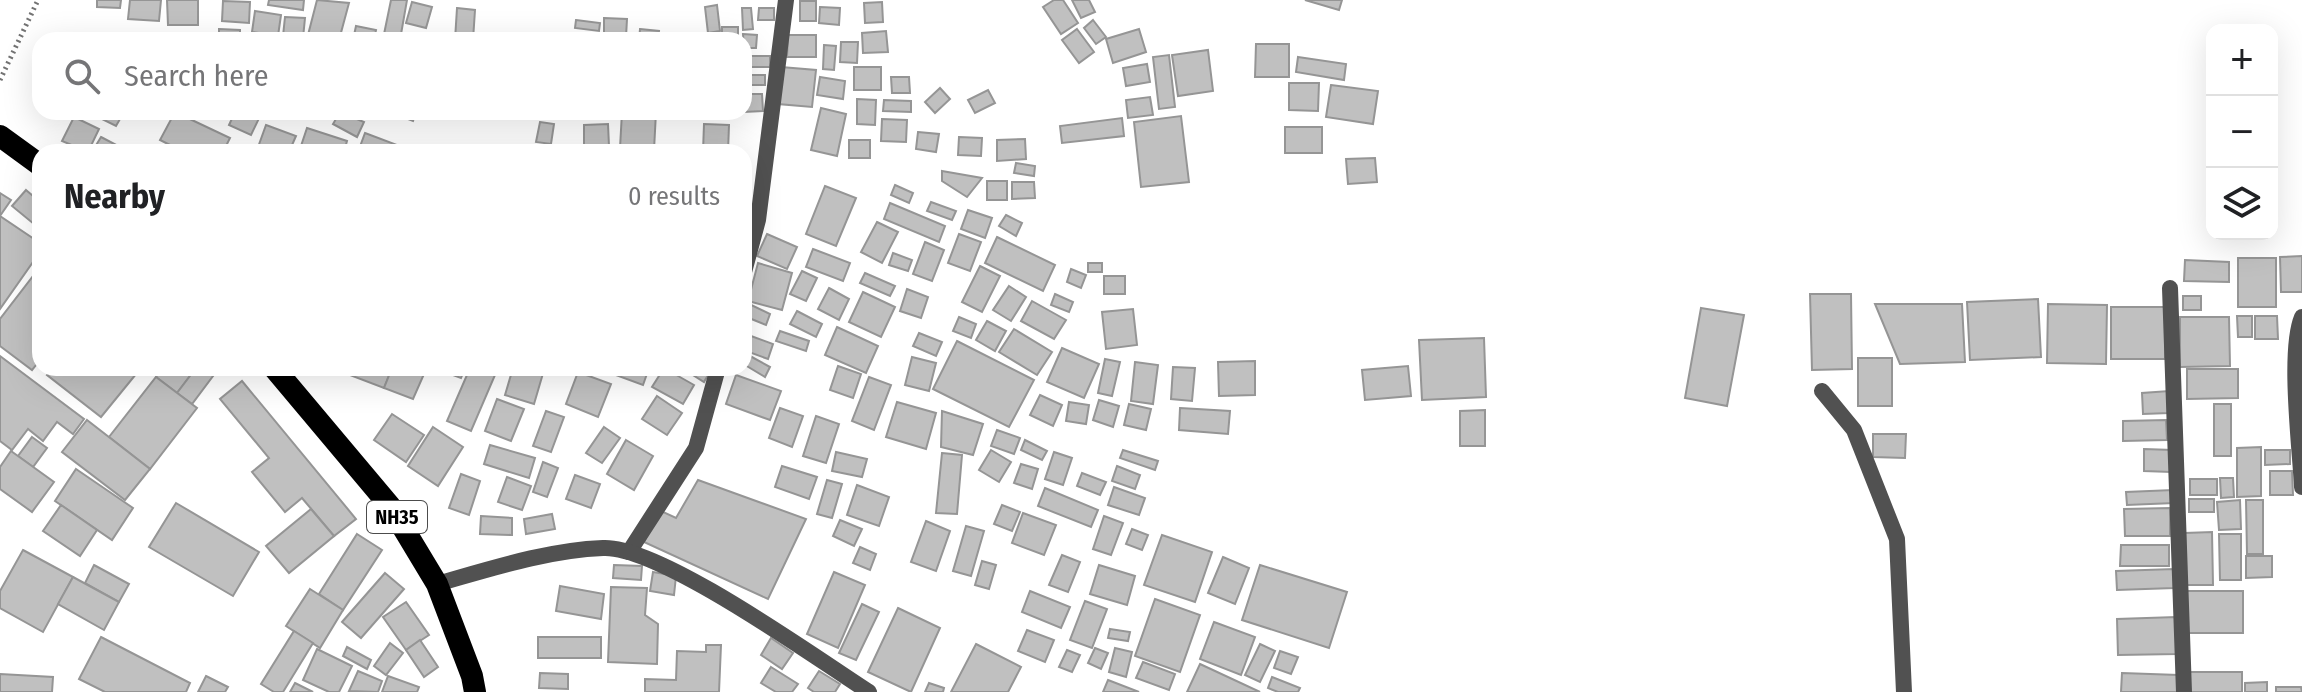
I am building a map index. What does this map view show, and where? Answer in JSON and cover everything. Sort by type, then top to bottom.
[{"type":"highway","points":[[0,136],[32,159]]},
{"type":"highway","name":"NH35","points":[[281,376],[390,506],[437,584],[475,692]]},
{"type":"street","points":[[752,242],[758,220],[786,0]]},
{"type":"street","points":[[2170,288],[2184,692]]},
{"type":"street","points":[[2302,317],[2298,327],[2296,361],[2302,487]]},
{"type":"street","points":[[629,552],[696,448],[716,376]]},
{"type":"street","points":[[1822,391],[1854,430],[1897,539],[1904,692]]},
{"type":"street","points":[[437,584],[517,561],[605,547],[629,552],[668,568],[733,605],[869,692]]},
{"type":"path","points":[[0,80],[38,0]]},
{"type":"building","points":[[97,0],[121,0],[120,8],[97,7]]},
{"type":"building","points":[[130,0],[161,0],[159,21],[128,19]]},
{"type":"building","points":[[167,0],[198,0],[198,25],[168,25]]},
{"type":"building","points":[[269,0],[304,0],[303,10],[268,5]]},
{"type":"building","points":[[317,0],[349,3],[341,32],[309,32]]},
{"type":"building","points":[[391,0],[407,0],[401,32],[384,32]]},
{"type":"building","points":[[1054,0],[1063,0],[1078,23],[1061,34],[1043,7]]},
{"type":"building","points":[[1072,0],[1089,0],[1095,12],[1081,18]]},
{"type":"building","points":[[1305,0],[1342,0],[1339,10]]},
{"type":"building","points":[[223,1],[250,2],[249,23],[222,21]]},
{"type":"building","points":[[800,1],[816,1],[816,21],[800,21]]},
{"type":"building","points":[[412,2],[432,7],[426,28],[406,23]]},
{"type":"building","points":[[882,2],[883,22],[865,23],[864,3]]},
{"type":"building","points":[[717,5],[720,31],[708,32],[705,7]]},
{"type":"building","points":[[820,7],[840,8],[839,25],[819,23]]},
{"type":"building","points":[[457,8],[475,10],[474,32],[456,32]]},
{"type":"building","points":[[742,8],[751,8],[753,29],[743,30]]},
{"type":"building","points":[[759,8],[774,8],[774,20],[758,20]]},
{"type":"building","points":[[255,11],[281,15],[279,32],[252,32]]},
{"type":"building","points":[[285,17],[305,18],[304,32],[283,32]]},
{"type":"building","points":[[604,18],[627,19],[626,32],[604,32]]},
{"type":"building","points":[[576,20],[600,23],[599,31],[575,28]]},
{"type":"building","points":[[1093,20],[1106,37],[1096,44],[1084,28]]},
{"type":"building","points":[[356,26],[376,30],[376,32],[355,32]]},
{"type":"building","points":[[722,27],[738,27],[738,32],[722,32]]},
{"type":"building","points":[[219,29],[240,30],[240,32],[219,32]]},
{"type":"building","points":[[1077,29],[1094,52],[1079,63],[1062,40]]},
{"type":"building","points":[[1139,29],[1146,52],[1113,63],[1106,39]]},
{"type":"building","points":[[886,31],[888,52],[863,53],[862,33]]},
{"type":"building","points":[[752,35],[757,35],[756,48],[752,48]]},
{"type":"building","points":[[788,35],[816,35],[816,57],[787,57]]},
{"type":"building","points":[[841,42],[858,42],[857,63],[840,62]]},
{"type":"building","points":[[1256,44],[1289,44],[1289,77],[1255,77]]},
{"type":"building","points":[[824,45],[836,46],[834,70],[823,69]]},
{"type":"building","points":[[1208,50],[1213,91],[1178,96],[1172,55]]},
{"type":"building","points":[[1169,55],[1175,107],[1159,109],[1153,57]]},
{"type":"building","points":[[752,56],[770,56],[770,67],[752,67]]},
{"type":"building","points":[[1298,57],[1346,64],[1344,80],[1296,72]]},
{"type":"building","points":[[1147,64],[1150,82],[1126,86],[1123,68]]},
{"type":"building","points":[[781,67],[816,70],[812,107],[778,104]]},
{"type":"building","points":[[854,67],[881,67],[881,90],[854,90]]},
{"type":"building","points":[[752,75],[765,75],[765,85],[752,85]]},
{"type":"building","points":[[820,77],[845,81],[843,99],[817,95]]},
{"type":"building","points":[[891,77],[909,77],[910,93],[892,93]]},
{"type":"building","points":[[1289,83],[1319,83],[1318,111],[1289,110]]},
{"type":"building","points":[[1331,85],[1378,91],[1373,124],[1326,117]]},
{"type":"building","points":[[940,88],[950,99],[935,113],[925,102]]},
{"type":"building","points":[[988,90],[995,103],[975,113],[968,100]]},
{"type":"building","points":[[752,94],[762,94],[763,111],[752,112]]},
{"type":"building","points":[[1150,97],[1153,115],[1128,118],[1126,100]]},
{"type":"building","points":[[857,99],[876,100],[875,125],[857,124]]},
{"type":"building","points":[[884,100],[911,101],[911,112],[883,111]]},
{"type":"building","points":[[821,108],[846,114],[837,156],[811,150]]},
{"type":"building","points":[[1181,116],[1189,182],[1141,187],[1134,122]]},
{"type":"building","points":[[1122,118],[1124,136],[1062,143],[1060,126]]},
{"type":"building","points":[[882,119],[907,120],[906,142],[881,141]]},
{"type":"building","points":[[72,120],[80,120],[99,129],[92,144],[62,141]]},
{"type":"building","points":[[104,120],[119,120],[116,126]]},
{"type":"building","points":[[171,120],[192,120],[230,138],[227,144],[168,144],[160,140]]},
{"type":"building","points":[[231,120],[258,120],[251,135],[229,125]]},
{"type":"building","points":[[335,120],[364,122],[357,137],[333,124]]},
{"type":"building","points":[[622,120],[656,120],[654,144],[620,144]]},
{"type":"building","points":[[540,122],[554,124],[551,144],[536,142]]},
{"type":"building","points":[[608,124],[609,144],[584,144],[584,125]]},
{"type":"building","points":[[704,124],[729,125],[728,144],[703,144]]},
{"type":"building","points":[[266,125],[296,136],[292,144],[259,144]]},
{"type":"building","points":[[1285,127],[1322,127],[1322,153],[1285,153]]},
{"type":"building","points":[[307,128],[347,141],[346,144],[302,144]]},
{"type":"building","points":[[918,132],[939,134],[936,152],[916,149]]},
{"type":"building","points":[[365,133],[394,144],[361,144]]},
{"type":"building","points":[[101,137],[114,144],[97,144]]},
{"type":"building","points":[[959,137],[982,138],[981,156],[958,155]]},
{"type":"building","points":[[1025,139],[1026,159],[997,161],[997,140]]},
{"type":"building","points":[[849,140],[870,140],[870,158],[849,158]]},
{"type":"building","points":[[1375,158],[1377,182],[1348,184],[1346,159]]},
{"type":"building","points":[[1016,163],[1035,166],[1034,176],[1014,173]]},
{"type":"building","points":[[942,171],[982,178],[967,197],[942,181]]},
{"type":"building","points":[[987,181],[1007,181],[1007,200],[987,200]]},
{"type":"building","points":[[1012,182],[1034,182],[1035,198],[1012,199]]},
{"type":"building","points":[[895,185],[913,193],[909,203],[891,195]]},
{"type":"building","points":[[825,186],[856,198],[836,246],[806,234]]},
{"type":"building","points":[[26,190],[32,195],[32,222],[12,206]]},
{"type":"building","points":[[0,193],[11,200],[0,216]]},
{"type":"building","points":[[931,202],[956,211],[952,220],[927,211]]},
{"type":"building","points":[[890,203],[945,226],[939,242],[884,219]]},
{"type":"building","points":[[968,210],[992,218],[985,238],[961,229]]},
{"type":"building","points":[[1006,215],[1022,223],[1016,236],[999,226]]},
{"type":"building","points":[[0,216],[32,238],[32,263],[0,309]]},
{"type":"building","points":[[877,222],[898,232],[882,263],[861,252]]},
{"type":"building","points":[[767,234],[797,247],[787,269],[757,256]]},
{"type":"building","points":[[959,234],[981,242],[970,271],[948,263]]},
{"type":"building","points":[[997,237],[1055,265],[1043,291],[985,263]]},
{"type":"building","points":[[925,242],[944,250],[932,281],[913,274]]},
{"type":"building","points":[[813,249],[850,263],[843,281],[806,267]]},
{"type":"building","points":[[893,253],[912,260],[908,271],[889,265]]},
{"type":"building","points":[[2302,256],[2302,292],[2281,292],[2280,257]]},
{"type":"building","points":[[2238,258],[2276,258],[2276,307],[2238,307]]},
{"type":"building","points":[[2185,260],[2229,262],[2229,282],[2184,281]]},
{"type":"building","points":[[758,263],[792,273],[782,310],[752,302],[752,286]]},
{"type":"building","points":[[1088,263],[1102,263],[1102,272],[1088,272]]},
{"type":"building","points":[[980,266],[1000,276],[982,312],[962,302]]},
{"type":"building","points":[[1071,269],[1086,275],[1081,288],[1067,282]]},
{"type":"building","points":[[802,271],[817,278],[806,301],[790,294]]},
{"type":"building","points":[[865,273],[895,286],[890,296],[860,283]]},
{"type":"building","points":[[1104,276],[1125,276],[1125,294],[1104,294]]},
{"type":"building","points":[[32,277],[32,370],[0,346],[0,319]]},
{"type":"building","points":[[1009,286],[1026,297],[1011,321],[993,310]]},
{"type":"building","points":[[829,288],[849,299],[839,320],[818,309]]},
{"type":"building","points":[[907,289],[928,297],[921,318],[900,311]]},
{"type":"building","points":[[863,292],[895,307],[881,337],[849,322]]},
{"type":"building","points":[[1055,294],[1073,302],[1069,312],[1051,305]]},
{"type":"building","points":[[1810,294],[1851,294],[1852,369],[1812,370]]},
{"type":"building","points":[[2183,296],[2201,296],[2201,310],[2183,310]]},
{"type":"building","points":[[2038,299],[2041,357],[1970,360],[1967,302]]},
{"type":"building","points":[[1032,301],[1066,320],[1054,339],[1021,321]]},
{"type":"building","points":[[1875,304],[1962,304],[1965,362],[1900,364]]},
{"type":"building","points":[[2048,304],[2107,305],[2106,364],[2047,363]]},
{"type":"building","points":[[752,305],[770,314],[766,325],[752,319]]},
{"type":"building","points":[[2111,307],[2165,307],[2165,359],[2111,359]]},
{"type":"building","points":[[1701,308],[1744,315],[1727,406],[1685,398]]},
{"type":"building","points":[[1133,309],[1137,345],[1106,349],[1102,312]]},
{"type":"building","points":[[797,311],[822,324],[816,337],[790,324]]},
{"type":"building","points":[[2237,316],[2252,316],[2252,337],[2238,337]]},
{"type":"building","points":[[2255,316],[2277,316],[2278,339],[2255,339]]},
{"type":"building","points":[[959,317],[976,324],[971,338],[953,331]]},
{"type":"building","points":[[2180,317],[2229,317],[2230,366],[2180,367]]},
{"type":"building","points":[[987,321],[1006,331],[995,351],[976,340]]},
{"type":"building","points":[[837,327],[878,346],[866,373],[825,355]]},
{"type":"building","points":[[1014,329],[1052,352],[1037,375],[999,352]]},
{"type":"building","points":[[780,331],[809,341],[806,351],[776,341]]},
{"type":"building","points":[[919,333],[942,342],[936,356],[913,346]]},
{"type":"building","points":[[752,336],[773,344],[768,359],[752,353]]},
{"type":"building","points":[[1484,338],[1486,397],[1422,400],[1419,340]]},
{"type":"building","points":[[957,341],[1034,380],[1009,427],[933,389]]},
{"type":"building","points":[[1062,348],[1099,364],[1084,398],[1047,382]]},
{"type":"building","points":[[0,356],[84,419],[73,434],[57,422],[43,441],[28,429],[12,450],[0,441]]},
{"type":"building","points":[[752,357],[770,367],[765,377],[752,369]]},
{"type":"building","points":[[912,357],[936,363],[929,391],[905,385]]},
{"type":"building","points":[[1858,358],[1892,358],[1892,406],[1858,406]]},
{"type":"building","points":[[1105,359],[1120,362],[1112,396],[1098,393]]},
{"type":"building","points":[[1255,361],[1255,395],[1219,396],[1218,362]]},
{"type":"building","points":[[1135,362],[1158,365],[1153,404],[1131,401]]},
{"type":"building","points":[[838,366],[861,374],[853,398],[830,390]]},
{"type":"building","points":[[1408,366],[1411,396],[1365,400],[1362,370]]},
{"type":"building","points":[[1173,367],[1195,368],[1192,401],[1171,399]]},
{"type":"building","points":[[2187,369],[2238,369],[2238,398],[2187,399]]},
{"type":"building","points":[[48,376],[134,376],[101,417]]},
{"type":"building","points":[[157,376],[190,376],[177,393]]},
{"type":"building","points":[[190,376],[213,376],[192,404],[177,393]]},
{"type":"building","points":[[352,376],[389,376],[384,388]]},
{"type":"building","points":[[389,376],[423,376],[413,399],[384,388]]},
{"type":"building","points":[[467,376],[495,376],[471,431],[447,421]]},
{"type":"building","points":[[511,376],[542,376],[534,404],[505,395]]},
{"type":"building","points":[[576,376],[589,376],[611,384],[598,417],[566,404]]},
{"type":"building","points":[[618,376],[646,376],[643,385]]},
{"type":"building","points":[[659,376],[678,376],[694,385],[683,404],[652,387]]},
{"type":"building","points":[[736,376],[781,391],[770,420],[726,404]]},
{"type":"building","points":[[156,377],[197,408],[150,469],[109,437]]},
{"type":"building","points":[[869,377],[891,385],[874,430],[852,421]]},
{"type":"building","points":[[242,381],[356,519],[334,536],[302,498],[285,512],[252,472],[269,458],[220,399]]},
{"type":"building","points":[[2169,391],[2169,413],[2143,414],[2142,393]]},
{"type":"building","points":[[1040,395],[1062,405],[1053,426],[1030,415]]},
{"type":"building","points":[[657,396],[682,413],[667,435],[642,419]]},
{"type":"building","points":[[497,399],[524,409],[511,441],[485,431]]},
{"type":"building","points":[[1099,400],[1119,406],[1113,427],[1093,420]]},
{"type":"building","points":[[897,402],[936,413],[926,449],[886,437]]},
{"type":"building","points":[[1069,402],[1089,405],[1086,424],[1066,421]]},
{"type":"building","points":[[1129,404],[1151,409],[1146,430],[1124,425]]},
{"type":"building","points":[[2214,404],[2231,404],[2231,456],[2214,456]]},
{"type":"building","points":[[780,408],[803,416],[792,447],[769,438]]},
{"type":"building","points":[[1180,408],[1230,411],[1228,434],[1179,430]]},
{"type":"building","points":[[1485,410],[1485,446],[1460,446],[1460,411]]},
{"type":"building","points":[[546,411],[564,417],[551,452],[533,446]]},
{"type":"building","points":[[942,411],[983,424],[973,455],[941,447]]},
{"type":"building","points":[[392,414],[424,435],[406,462],[374,440]]},
{"type":"building","points":[[816,416],[839,424],[826,463],[803,456]]},
{"type":"building","points":[[87,420],[150,469],[125,500],[62,452]]},
{"type":"building","points":[[2166,420],[2167,440],[2123,441],[2123,421]]},
{"type":"building","points":[[433,427],[463,447],[438,486],[408,466]]},
{"type":"building","points":[[604,427],[620,438],[602,463],[586,453]]},
{"type":"building","points":[[997,430],[1020,438],[1014,454],[991,446]]},
{"type":"building","points":[[1873,434],[1906,434],[1905,458],[1873,457]]},
{"type":"building","points":[[32,437],[47,448],[33,467],[18,456]]},
{"type":"building","points":[[626,440],[653,456],[634,490],[607,474]]},
{"type":"building","points":[[1025,440],[1047,451],[1042,460],[1021,450]]},
{"type":"building","points":[[490,445],[535,458],[529,478],[484,464]]},
{"type":"building","points":[[2261,447],[2261,496],[2237,497],[2237,448]]},
{"type":"building","points":[[2144,449],[2172,450],[2171,472],[2144,471]]},
{"type":"building","points":[[991,450],[1011,462],[999,482],[979,470]]},
{"type":"building","points":[[1123,450],[1158,461],[1155,470],[1120,458]]},
{"type":"building","points":[[2265,450],[2290,450],[2290,464],[2265,465]]},
{"type":"building","points":[[11,451],[54,482],[32,512],[0,489],[0,467]]},
{"type":"building","points":[[836,452],[867,459],[862,477],[832,471]]},
{"type":"building","points":[[1054,452],[1072,458],[1063,485],[1045,479]]},
{"type":"building","points":[[942,453],[962,455],[957,514],[936,513]]},
{"type":"building","points":[[543,462],[558,468],[547,497],[533,492]]},
{"type":"building","points":[[1021,464],[1038,469],[1032,489],[1014,483]]},
{"type":"building","points":[[782,466],[817,477],[809,499],[775,487]]},
{"type":"building","points":[[1117,466],[1140,475],[1135,489],[1112,481]]},
{"type":"building","points":[[76,469],[133,508],[112,540],[55,501]]},
{"type":"building","points":[[2270,471],[2292,471],[2293,495],[2270,495]]},
{"type":"building","points":[[1082,473],[1106,482],[1100,495],[1077,486]]},
{"type":"building","points":[[461,474],[480,481],[469,515],[449,508]]},
{"type":"building","points":[[575,475],[600,484],[591,508],[566,499]]},
{"type":"building","points":[[507,477],[531,486],[522,510],[498,502]]},
{"type":"building","points":[[2220,478],[2233,478],[2234,497],[2221,498]]},
{"type":"building","points":[[2190,479],[2217,479],[2217,495],[2190,495]]},
{"type":"building","points":[[698,480],[806,519],[768,599],[644,542],[659,510],[676,518]]},
{"type":"building","points":[[827,480],[842,484],[832,518],[817,514]]},
{"type":"building","points":[[857,485],[889,497],[879,526],[847,515]]},
{"type":"building","points":[[1114,487],[1145,498],[1139,515],[1108,505]]},
{"type":"building","points":[[1045,488],[1098,510],[1091,527],[1038,506]]},
{"type":"building","points":[[2173,490],[2174,503],[2127,505],[2126,492]]},
{"type":"building","points":[[2189,499],[2214,499],[2214,512],[2189,512]]},
{"type":"building","points":[[2240,500],[2241,529],[2219,530],[2217,502]]},
{"type":"building","points":[[2246,500],[2263,500],[2263,554],[2247,554]]},
{"type":"building","points":[[176,503],[259,552],[233,596],[149,547]]},
{"type":"building","points":[[61,505],[97,530],[80,556],[43,531]]},
{"type":"building","points":[[1002,505],[1020,512],[1012,531],[994,524]]},
{"type":"building","points":[[2170,508],[2170,536],[2125,536],[2124,509]]},
{"type":"building","points":[[311,509],[334,536],[289,573],[266,546]]},
{"type":"building","points":[[1023,513],[1056,525],[1044,555],[1012,543]]},
{"type":"building","points":[[552,514],[555,529],[526,534],[524,519]]},
{"type":"building","points":[[481,516],[512,518],[512,535],[480,534]]},
{"type":"building","points":[[1104,516],[1123,523],[1111,555],[1093,549]]},
{"type":"building","points":[[840,520],[862,529],[854,546],[833,536]]},
{"type":"building","points":[[926,521],[950,531],[936,571],[911,562]]},
{"type":"building","points":[[966,526],[984,531],[971,576],[953,571]]},
{"type":"building","points":[[1132,529],[1148,535],[1142,550],[1126,544]]},
{"type":"building","points":[[2212,532],[2213,585],[2186,585],[2185,533]]},
{"type":"building","points":[[357,534],[382,550],[343,610],[319,594]]},
{"type":"building","points":[[2219,534],[2241,534],[2241,580],[2220,580]]},
{"type":"building","points":[[1162,535],[1212,552],[1195,602],[1144,585]]},
{"type":"building","points":[[2121,545],[2169,545],[2169,566],[2120,566]]},
{"type":"building","points":[[860,547],[876,554],[870,570],[853,563]]},
{"type":"building","points":[[23,550],[73,577],[43,632],[0,608],[0,591]]},
{"type":"building","points":[[1062,555],[1080,562],[1068,592],[1049,585]]},
{"type":"building","points":[[2246,556],[2272,556],[2272,577],[2246,578]]},
{"type":"building","points":[[1223,557],[1249,568],[1235,604],[1208,593]]},
{"type":"building","points":[[982,561],[996,565],[989,589],[975,585]]},
{"type":"building","points":[[94,565],[129,584],[119,602],[85,583]]},
{"type":"building","points":[[614,565],[642,566],[641,580],[613,578]]},
{"type":"building","points":[[1099,565],[1135,576],[1127,605],[1090,594]]},
{"type":"building","points":[[1260,565],[1347,592],[1329,648],[1242,620]]},
{"type":"building","points":[[2174,569],[2174,588],[2117,590],[2116,571]]},
{"type":"building","points":[[653,572],[676,576],[674,595],[650,591]]},
{"type":"building","points":[[834,572],[865,585],[838,648],[807,634]]},
{"type":"building","points":[[385,573],[404,589],[361,638],[342,622]]},
{"type":"building","points":[[73,577],[119,602],[104,630],[58,604]]},
{"type":"building","points":[[560,586],[604,594],[601,619],[556,611]]},
{"type":"building","points":[[611,587],[647,588],[645,615],[658,624],[657,664],[608,662]]},
{"type":"building","points":[[310,589],[343,610],[320,648],[286,626]]},
{"type":"building","points":[[1030,591],[1070,607],[1061,628],[1022,612]]},
{"type":"building","points":[[2186,591],[2243,591],[2243,633],[2186,633]]},
{"type":"building","points":[[1155,599],[1200,615],[1180,672],[1135,656]]},
{"type":"building","points":[[1085,601],[1107,609],[1092,648],[1070,640]]},
{"type":"building","points":[[406,602],[429,635],[406,650],[383,617]]},
{"type":"building","points":[[862,604],[879,612],[856,660],[839,653]]},
{"type":"building","points":[[898,608],[940,628],[911,692],[868,672]]},
{"type":"building","points":[[2176,617],[2177,654],[2118,655],[2117,619]]},
{"type":"building","points":[[1214,622],[1255,637],[1241,675],[1200,659]]},
{"type":"building","points":[[1110,629],[1130,632],[1128,641],[1108,638]]},
{"type":"building","points":[[1027,630],[1054,640],[1045,662],[1018,651]]},
{"type":"building","points":[[294,631],[313,643],[283,692],[274,692],[261,684]]},
{"type":"building","points":[[101,637],[190,683],[186,692],[105,692],[79,679]]},
{"type":"building","points":[[538,637],[601,637],[601,658],[538,658]]},
{"type":"building","points":[[771,638],[793,653],[782,669],[761,655]]},
{"type":"building","points":[[420,640],[438,667],[424,677],[406,650]]},
{"type":"building","points":[[390,643],[403,653],[386,675],[374,666]]},
{"type":"building","points":[[976,644],[1021,667],[1008,692],[951,692]]},
{"type":"building","points":[[1260,644],[1275,651],[1260,682],[1245,675]]},
{"type":"building","points":[[706,645],[721,645],[719,692],[645,692],[645,679],[676,680],[677,651],[706,652]]},
{"type":"building","points":[[347,647],[371,660],[367,669],[343,656]]},
{"type":"building","points":[[1095,648],[1108,653],[1101,669],[1088,663]]},
{"type":"building","points":[[1115,648],[1132,652],[1126,677],[1109,672]]},
{"type":"building","points":[[317,649],[352,666],[339,692],[329,692],[303,680]]},
{"type":"building","points":[[1067,650],[1080,655],[1072,672],[1059,667]]},
{"type":"building","points":[[1280,651],[1298,657],[1291,674],[1274,668]]},
{"type":"building","points":[[1143,662],[1175,674],[1169,690],[1136,678]]},
{"type":"building","points":[[1200,664],[1260,692],[1187,692]]},
{"type":"building","points":[[771,667],[798,684],[792,692],[776,692],[761,683]]},
{"type":"building","points":[[358,671],[382,681],[378,692],[349,691]]},
{"type":"building","points":[[819,671],[840,684],[835,692],[814,692],[808,688]]},
{"type":"building","points":[[2188,672],[2242,672],[2242,692],[2189,692]]},
{"type":"building","points":[[540,673],[568,674],[568,689],[539,688]]},
{"type":"building","points":[[2122,673],[2178,675],[2177,692],[2121,692]]},
{"type":"building","points":[[0,674],[53,677],[52,692],[0,692]]},
{"type":"building","points":[[206,676],[228,687],[225,692],[198,692]]},
{"type":"building","points":[[388,676],[419,687],[417,692],[382,692]]},
{"type":"building","points":[[1272,677],[1300,688],[1298,692],[1278,692],[1268,688]]},
{"type":"building","points":[[1108,680],[1139,692],[1103,692]]},
{"type":"building","points":[[2267,682],[2267,692],[2245,692],[2245,683]]},
{"type":"building","points":[[295,683],[313,692],[290,692]]},
{"type":"building","points":[[929,683],[944,688],[943,692],[925,692]]},
{"type":"building","points":[[2276,687],[2301,687],[2302,692],[2276,692]]}]
